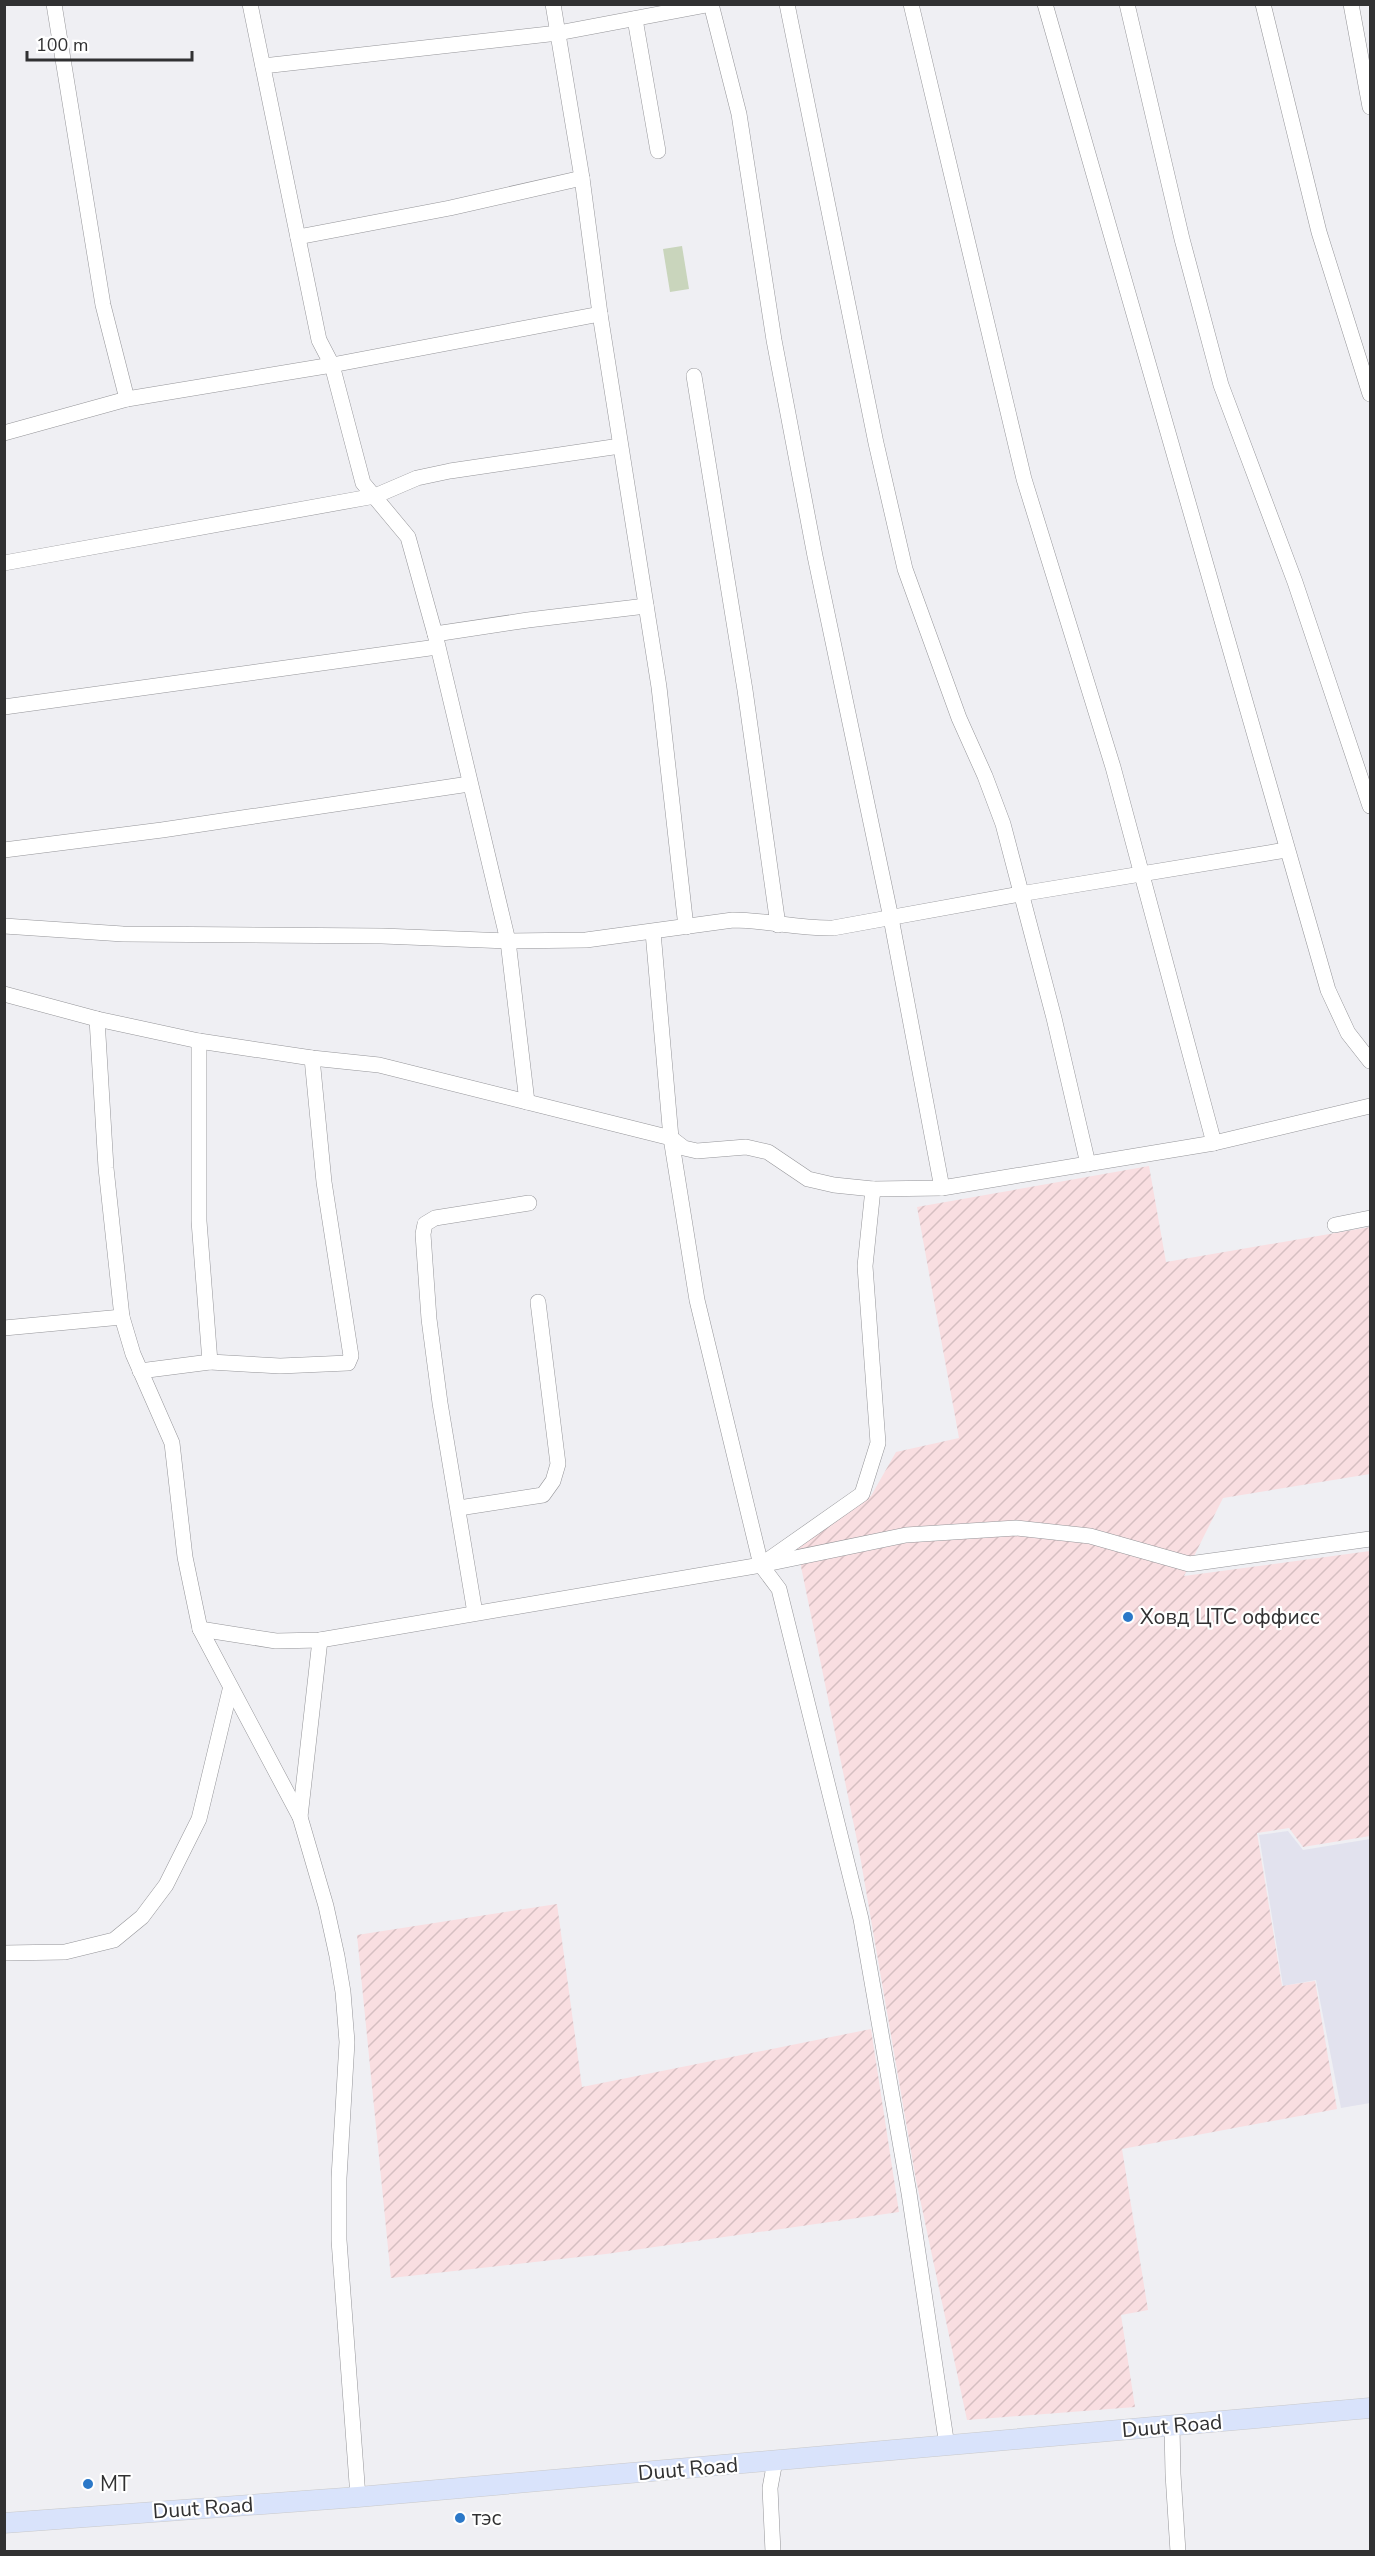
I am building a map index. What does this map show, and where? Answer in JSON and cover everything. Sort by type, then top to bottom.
[{"type":"main road","name":"Duut Road","points":[[4,2523],[358,2497],[1371,2408]]},
{"type":"street","points":[[54,4],[102,305],[127,399]]},
{"type":"street","points":[[249,4],[319,340],[332,365],[363,483],[408,537],[436,641],[508,941],[527,1102]]},
{"type":"street","points":[[553,4],[582,178],[600,314],[659,687],[686,927]]},
{"type":"street","points":[[787,4],[876,443],[904,569],[959,718],[1003,824],[1054,1018],[1088,1164]]},
{"type":"street","points":[[911,4],[1024,478],[1091,693],[1143,873],[1214,1143]]},
{"type":"street","points":[[1045,4],[1286,850],[1334,1005],[1348,1033],[1371,1061]]},
{"type":"street","points":[[1127,4],[1182,239],[1221,385],[1295,582],[1371,806]]},
{"type":"street","points":[[1263,4],[1319,232],[1371,394]]},
{"type":"street","points":[[1351,4],[1371,107]]},
{"type":"street","points":[[263,66],[558,33],[712,5],[739,114],[774,340],[815,556],[891,918],[942,1188]]},
{"type":"street","points":[[635,19],[658,151]]},
{"type":"street","points":[[298,237],[450,208],[582,178]]},
{"type":"street","points":[[4,434],[127,399],[332,365],[600,314]]},
{"type":"street","points":[[694,376],[745,690],[778,925]]},
{"type":"street","points":[[4,563],[375,496],[417,478],[620,446]]},
{"type":"street","points":[[4,707],[436,641],[528,620],[646,606]]},
{"type":"street","points":[[4,850],[174,828],[469,784]]},
{"type":"street","points":[[4,926],[123,934],[382,936],[508,941],[586,940],[733,920],[757,920],[808,929],[833,928],[1286,850]]},
{"type":"street","points":[[653,932],[671,1138],[697,1300],[761,1564],[778,1589],[861,1919],[909,2193],[946,2446]]},
{"type":"street","points":[[4,994],[97,1019],[199,1041],[312,1058],[379,1065],[671,1138],[684,1148],[697,1151],[746,1147],[768,1152],[808,1179],[834,1185],[873,1189],[942,1188],[1214,1143],[1371,1106]]},
{"type":"street","points":[[97,1019],[106,1168],[122,1317],[133,1354],[172,1443],[185,1557],[200,1629],[230,1690],[300,1817],[332,1931],[345,2016],[346,2074],[338,2206],[358,2497]]},
{"type":"street","points":[[199,1041],[199,1221],[210,1362]]},
{"type":"street","points":[[140,1371],[210,1362],[280,1366],[348,1363],[351,1356],[324,1182],[312,1058]]},
{"type":"street","points":[[761,1564],[862,1494],[878,1443],[865,1266],[873,1189]]},
{"type":"street","points":[[475,1613],[440,1403],[429,1319],[423,1234],[425,1224],[435,1218],[529,1203]]},
{"type":"street","points":[[1335,1225],[1371,1218]]},
{"type":"street","points":[[459,1508],[543,1495],[553,1481],[558,1464],[555,1428],[538,1302]]},
{"type":"street","points":[[4,1328],[122,1317]]},
{"type":"street","points":[[200,1629],[276,1641],[321,1640],[761,1564],[906,1535],[1016,1528],[1090,1536],[1189,1564],[1371,1539]]},
{"type":"street","points":[[300,1817],[321,1640]]},
{"type":"street","points":[[4,1953],[65,1952],[114,1940],[142,1917],[166,1884],[199,1818],[230,1690]]},
{"type":"street","points":[[1172,2426],[1178,2552]]},
{"type":"street","points":[[773,2552],[770,2488],[775,2461]]},
{"type":"shaded area","points":[[1149,1166],[1166,1262],[1370,1227],[1370,1474],[1223,1498],[1184,1576],[1370,1551],[1370,1836],[1303,1847],[1289,1828],[1257,1833],[1282,1986],[1315,1981],[1337,2109],[1122,2149],[1148,2310],[1121,2315],[1135,2407],[967,2420],[916,2180],[859,1850],[796,1542],[871,1496],[896,1452],[959,1438],[917,1207]]},
{"type":"shaded area","points":[[1288,1831],[1303,1850],[1370,1839],[1370,2103],[1341,2108],[1316,1980],[1283,1986],[1259,1835]]},
{"type":"shaded area","points":[[557,1904],[582,2087],[871,2029],[899,2212],[606,2254],[391,2278],[357,1935]]},
{"type":"green space","points":[[682,246],[689,289],[670,292],[663,249]]},
{"type":"place","name":"Ховд ЦТС оффисс","points":[[1128,1617]]},
{"type":"place","name":"MT","points":[[88,2484]]},
{"type":"place","name":"тэс","points":[[460,2518]]}]
